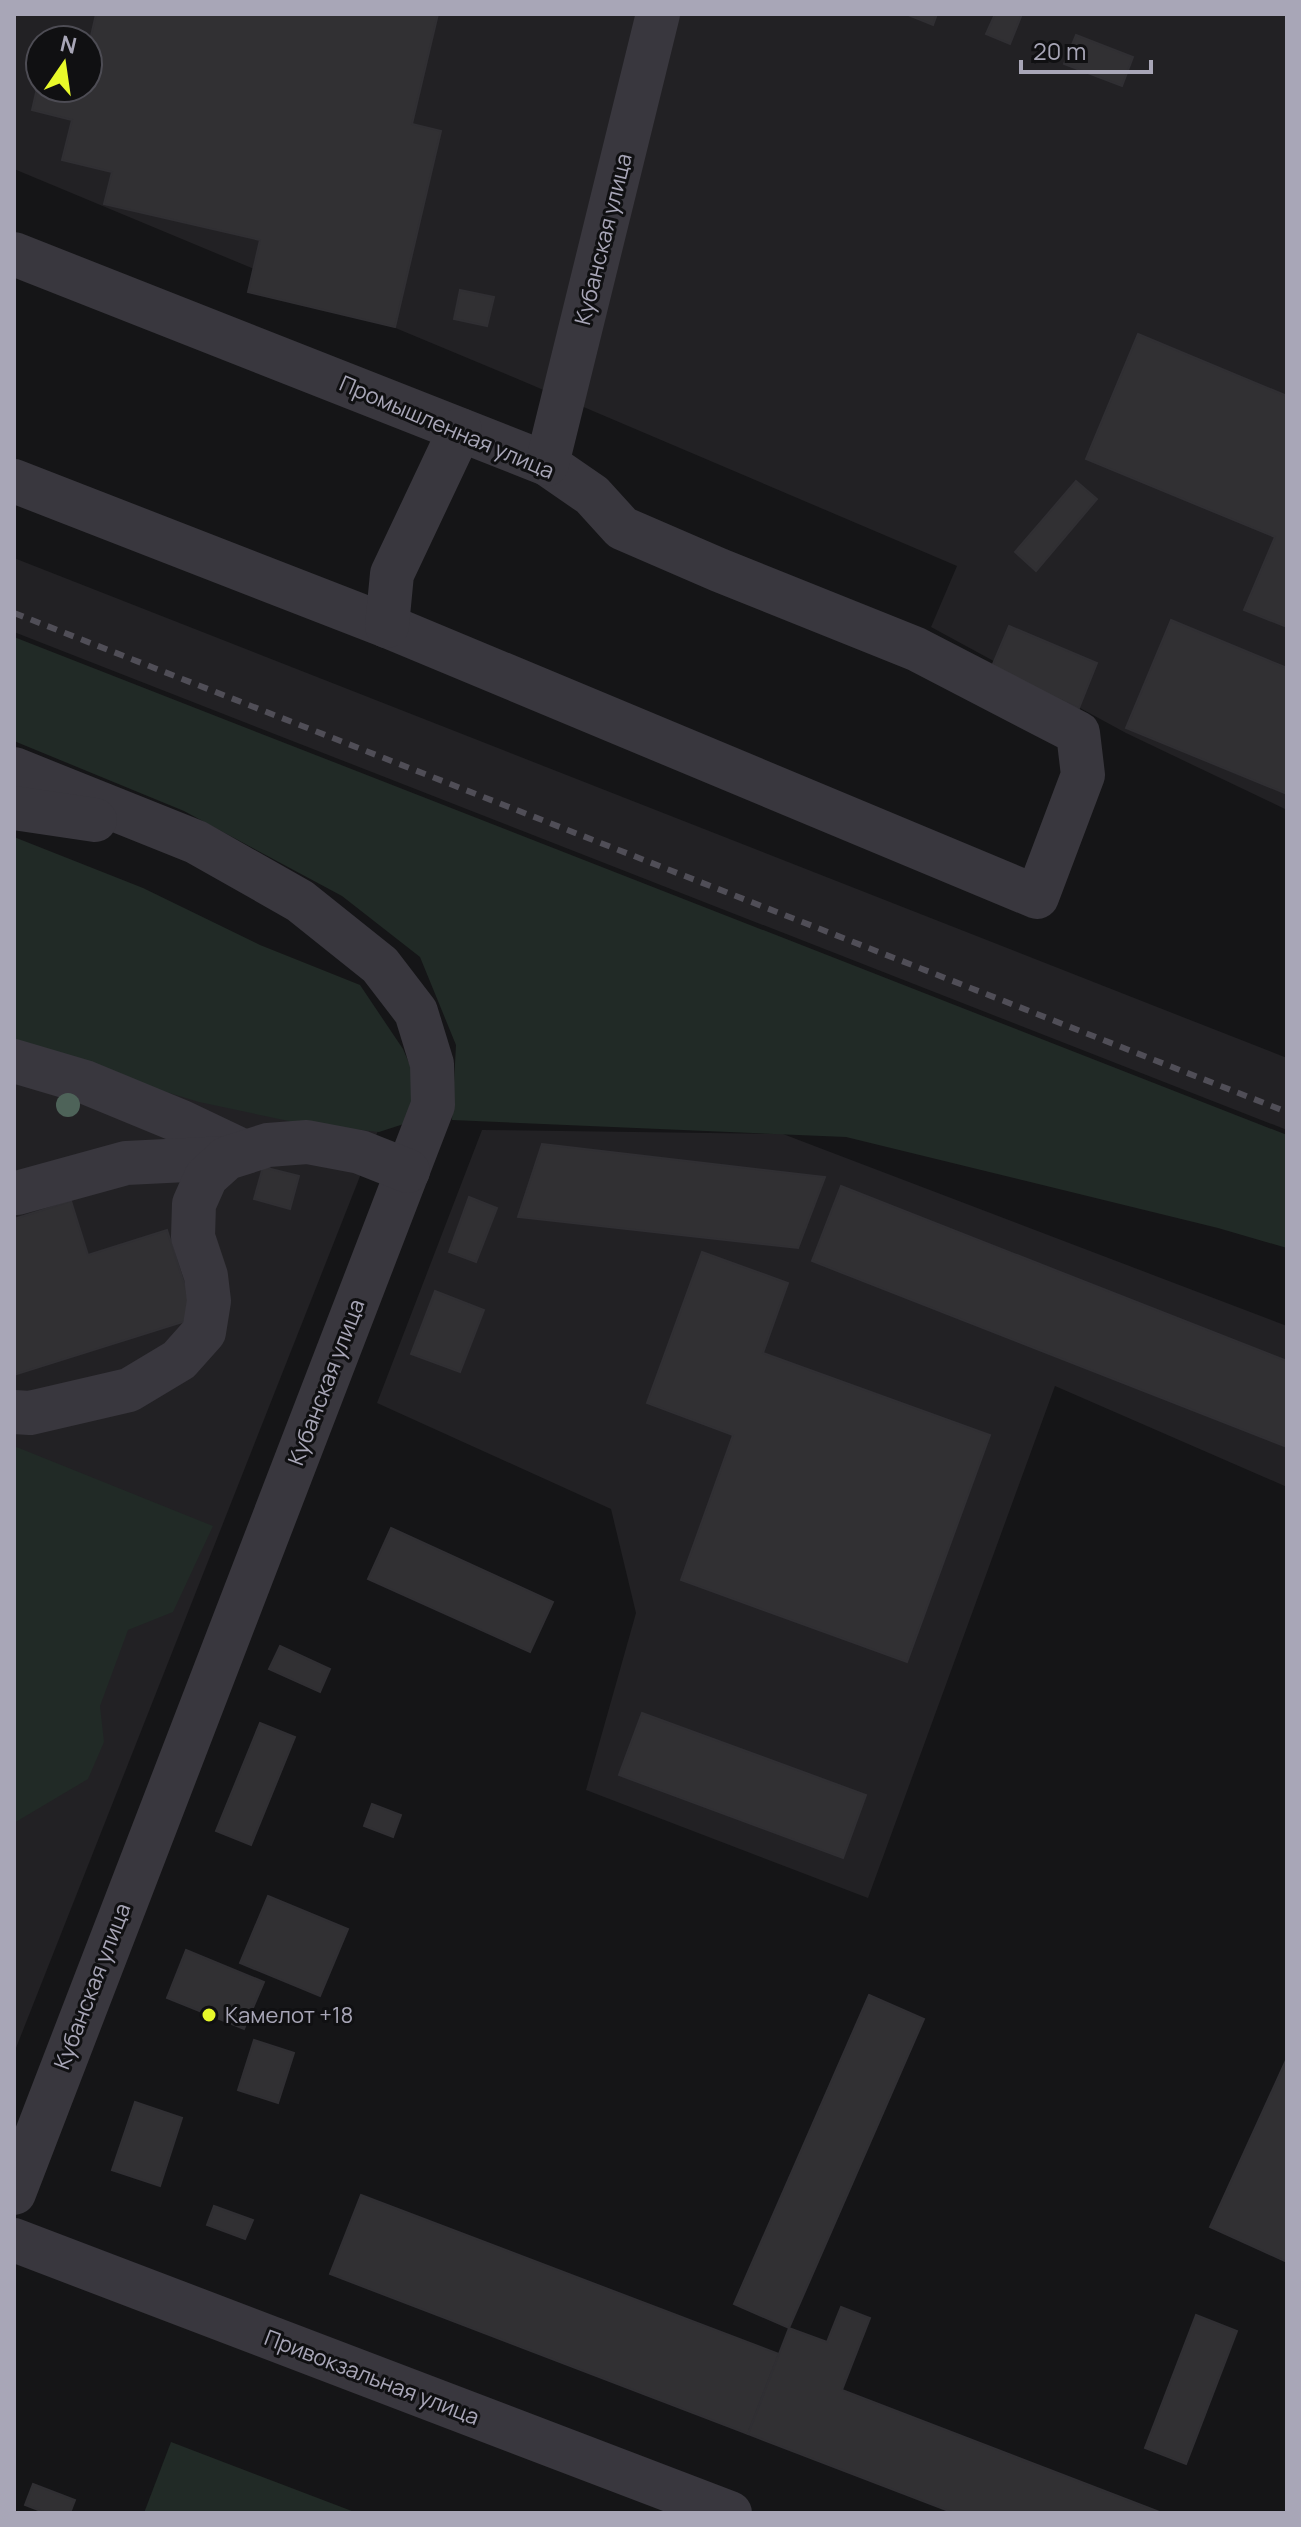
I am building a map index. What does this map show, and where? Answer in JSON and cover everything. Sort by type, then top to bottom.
[{"type":"street","name":"Кубанская улица","points":[[547,464],[658,14]]},
{"type":"street","name":"Промышленная улица","points":[[14,254],[547,464],[592,495],[622,528],[916,649],[1078,733],[1083,775],[1037,897],[387,626]]},
{"type":"street","points":[[14,481],[387,626],[392,574],[460,430]]},
{"type":"street","name":"Кубанская улица","points":[[14,769],[196,842],[300,901],[380,965],[416,1012],[432,1064],[433,1105],[14,2193]]},
{"type":"street","points":[[14,808],[164,830]]},
{"type":"street","points":[[14,1061],[85,1082],[182,1122],[236,1155]]},
{"type":"street","points":[[17,1193],[126,1163],[236,1155],[268,1145],[307,1142],[360,1152],[408,1171]]},
{"type":"street","points":[[14,1412],[30,1413],[129,1390],[179,1360],[204,1332],[209,1301],[206,1276],[193,1237],[194,1204],[206,1177],[236,1155]]},
{"type":"street","name":"Привокзальная улица","points":[[14,2240],[730,2513]]},
{"type":"shaded area","points":[[14,14],[1287,14],[1287,810],[1126,733],[931,627],[957,566],[14,169]]},
{"type":"shaded area","points":[[14,558],[1287,1058],[1287,1130],[14,632]]},
{"type":"shaded area","points":[[14,637],[1287,1135],[1287,1248],[1218,1228],[846,1137],[452,1120],[456,1045],[420,957],[342,896],[184,811],[14,741]]},
{"type":"shaded area","points":[[14,837],[143,888],[260,945],[360,985],[403,1049],[418,1084],[410,1122],[379,1132],[298,1123],[199,1102],[14,1046]]},
{"type":"shaded area","points":[[14,908],[383,1118],[14,2053]]},
{"type":"shaded area","points":[[482,1130],[783,1134],[1287,1326],[1287,1487],[1055,1386],[868,1898],[586,1790],[636,1613],[611,1509],[377,1403]]},
{"type":"shaded area","points":[[14,1446],[213,1526],[173,1612],[128,1630],[100,1706],[104,1742],[88,1779],[14,1823]]},
{"type":"shaded area","points":[[171,2442],[357,2513],[144,2513]]},
{"type":"building","points":[[96,14],[438,14],[412,124],[441,131],[395,327],[248,292],[260,240],[104,204],[112,172],[62,160],[72,120],[32,110],[33,104],[104,104],[104,24],[94,24]]},
{"type":"building","points":[[906,14],[937,14],[933,25]]},
{"type":"building","points":[[995,14],[1022,14],[1010,44],[986,34]]},
{"type":"building","points":[[1076,35],[1133,57],[1122,86],[1064,64]]},
{"type":"building","points":[[460,290],[494,297],[487,326],[454,319]]},
{"type":"building","points":[[1138,334],[1287,396],[1287,627],[1244,610],[1275,537],[1086,459]]},
{"type":"building","points":[[1076,481],[1097,499],[1036,571],[1015,552]]},
{"type":"building","points":[[1171,620],[1287,668],[1287,794],[1126,728]]},
{"type":"building","points":[[1009,626],[1097,663],[1079,708],[990,671]]},
{"type":"building","points":[[542,1144],[825,1177],[798,1248],[518,1217]]},
{"type":"building","points":[[263,1167],[299,1176],[290,1209],[254,1199]]},
{"type":"building","points":[[841,1186],[1287,1361],[1287,1447],[812,1261]]},
{"type":"building","points":[[469,1197],[497,1208],[476,1262],[449,1252]]},
{"type":"building","points":[[71,1201],[88,1255],[167,1230],[195,1318],[14,1375],[14,1219]]},
{"type":"building","points":[[702,1252],[788,1283],[763,1353],[990,1435],[907,1662],[681,1580],[733,1435],[647,1403]]},
{"type":"building","points":[[435,1291],[484,1310],[460,1372],[411,1354]]},
{"type":"building","points":[[391,1528],[553,1602],[530,1652],[368,1579]]},
{"type":"building","points":[[280,1646],[330,1669],[320,1692],[269,1669]]},
{"type":"building","points":[[642,1713],[866,1795],[843,1858],[619,1775]]},
{"type":"building","points":[[260,1723],[295,1737],[251,1845],[216,1831]]},
{"type":"building","points":[[372,1804],[401,1815],[393,1837],[364,1826]]},
{"type":"building","points":[[268,1896],[348,1929],[320,1996],[240,1963]]},
{"type":"building","points":[[186,1950],[264,1982],[244,2029],[167,1998]]},
{"type":"building","points":[[869,1995],[924,2019],[789,2328],[734,2304]]},
{"type":"building","points":[[254,2040],[294,2053],[278,2103],[238,2090]]},
{"type":"building","points":[[1287,2058],[1287,2262],[1210,2227]]},
{"type":"building","points":[[135,2102],[182,2118],[160,2186],[112,2170]]},
{"type":"building","points":[[361,2195],[779,2354],[748,2434],[330,2274]]},
{"type":"building","points":[[214,2206],[253,2220],[245,2239],[207,2225]]},
{"type":"building","points":[[841,2307],[870,2318],[842,2390],[1162,2513],[954,2513],[748,2434],[789,2328],[827,2342]]},
{"type":"building","points":[[1196,2315],[1237,2331],[1186,2464],[1145,2448]]},
{"type":"building","points":[[33,2484],[75,2500],[70,2513],[46,2513],[25,2505]]},
{"type":"railway","points":[[14,613],[1287,1112]]},
{"type":"place","name":"Камелот +18","points":[[209,2015]]}]
